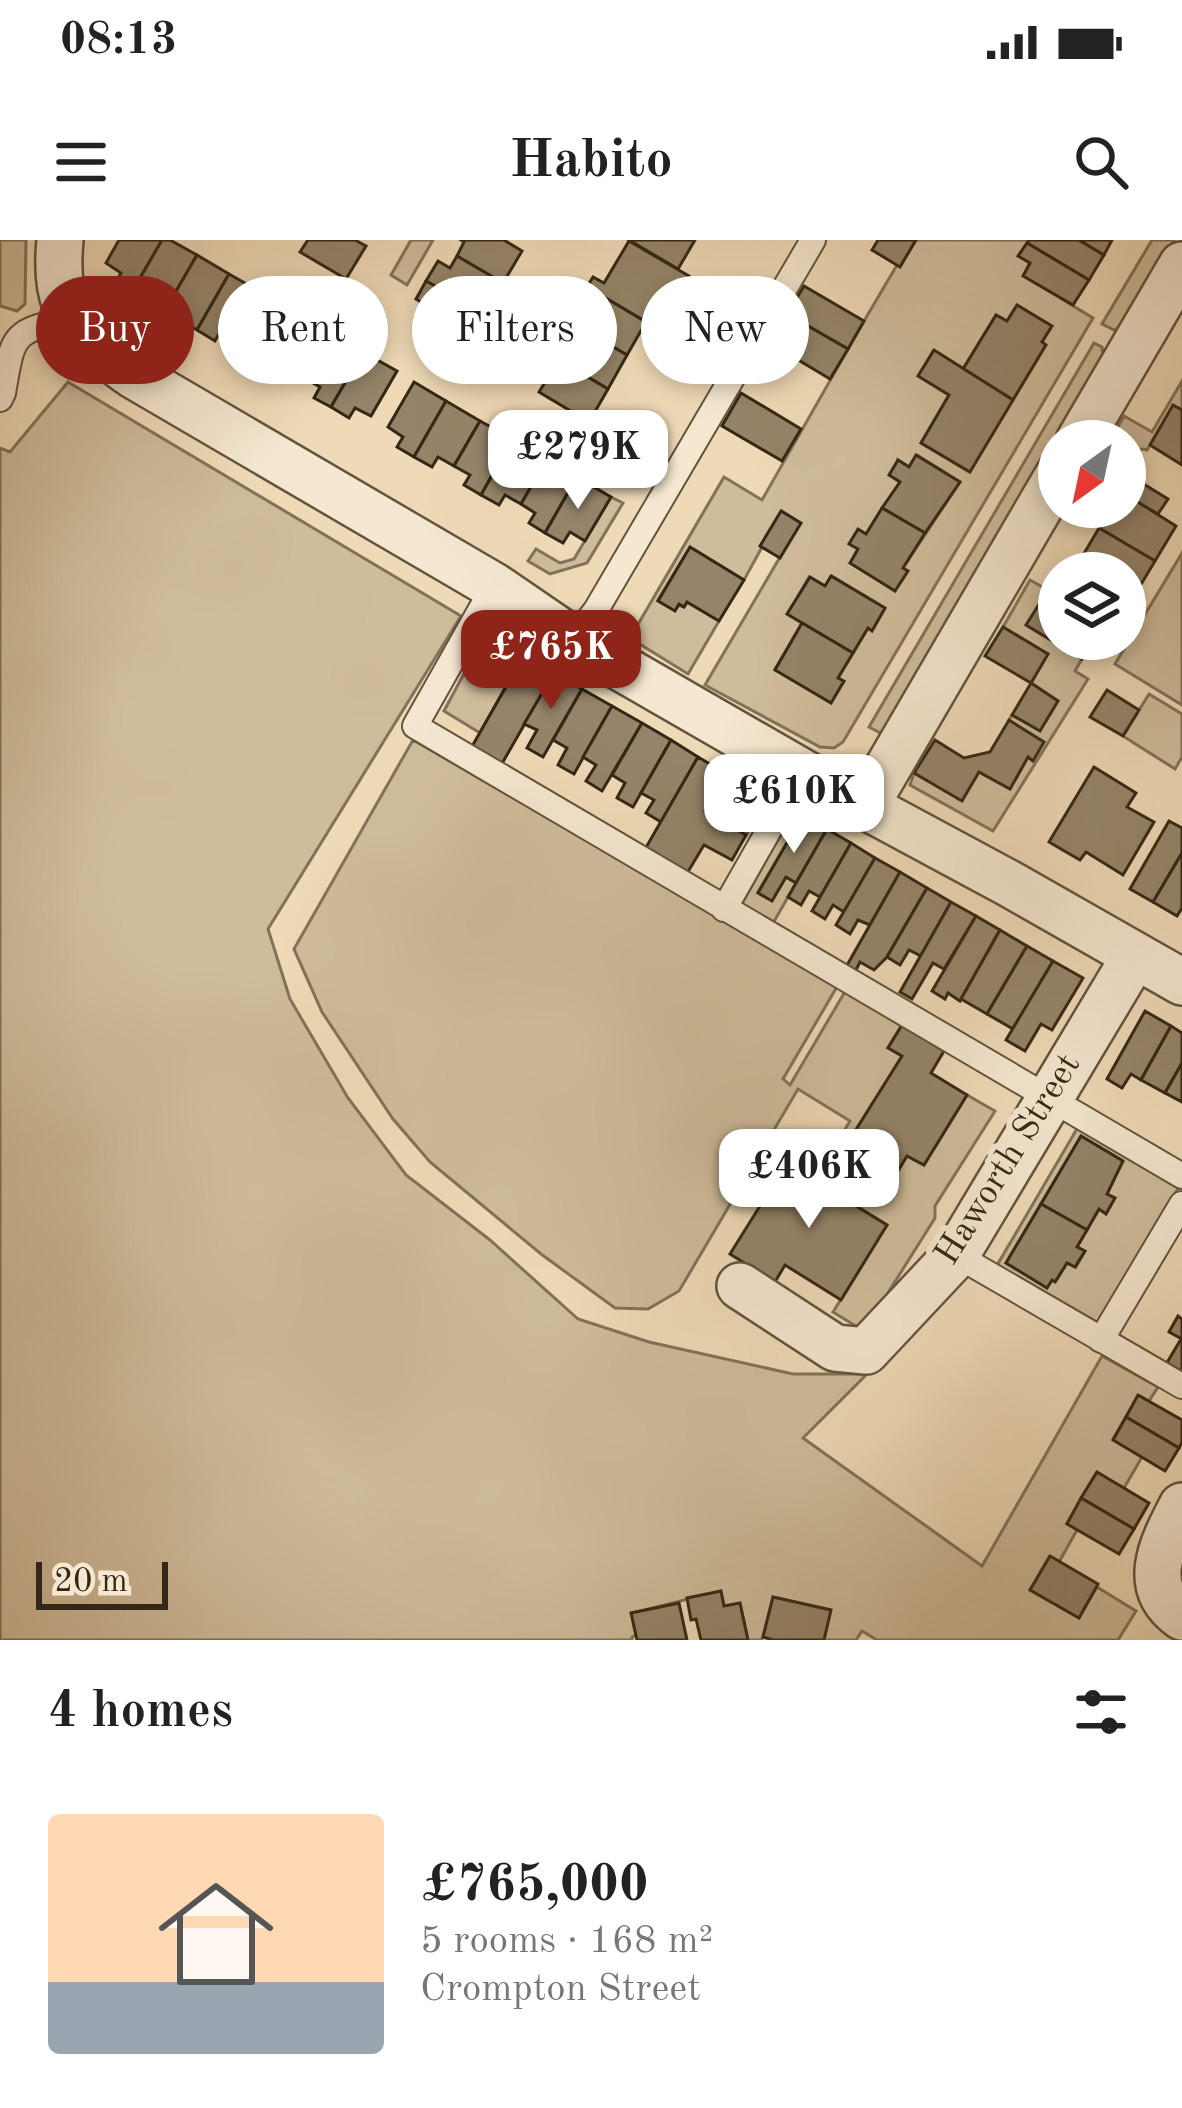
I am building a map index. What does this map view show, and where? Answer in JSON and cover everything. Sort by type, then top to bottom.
[{"type":"street","points":[[60,240],[60,276]]},
{"type":"street","points":[[1090,420],[1182,265]]},
{"type":"street","points":[[148,384],[494,586],[573,640],[1182,982]]},
{"type":"street","points":[[866,805],[1038,510]]},
{"type":"street","name":"Haworth Street","points":[[740,1286],[835,1348],[866,1351],[956,1255],[1135,956]]},
{"type":"street","points":[[1182,1506],[1165,1539],[1158,1567],[1160,1592],[1182,1617]]},
{"type":"lane","points":[[573,640],[596,610],[813,240]]},
{"type":"lane","points":[[0,398],[11,349],[23,331],[36,326]]},
{"type":"lane","points":[[494,586],[415,727],[1182,1176]]},
{"type":"lane","points":[[724,909],[802,772]]},
{"type":"lane","points":[[1101,1340],[1182,1204]]},
{"type":"lane","points":[[956,1255],[1182,1386]]},
{"type":"shaded area","points":[[0,240],[26,240],[25,304],[17,311],[0,306]]},
{"type":"shaded area","points":[[411,240],[433,240],[407,285],[391,275]]},
{"type":"shaded area","points":[[915,240],[1029,240],[1019,256],[1030,263],[1024,276],[1093,318],[843,742],[834,748],[820,747],[705,685],[800,523],[782,511],[744,580],[690,547],[658,600],[684,607],[687,602],[719,621],[688,674],[630,638],[724,477],[762,500]],"holes":[[[1017,305],[1051,326],[969,472],[921,443],[949,395],[919,376],[933,351],[963,369],[996,315],[1007,321]],[[917,455],[960,482],[903,568],[907,572],[895,591],[851,563],[858,549],[850,543],[866,534],[900,482],[898,460],[909,467]],[[832,576],[885,608],[838,678],[843,682],[831,703],[775,669],[802,623],[788,614],[809,577],[825,586]]]},
{"type":"shaded area","points":[[1152,240],[1174,240],[1124,324],[1114,330],[1102,324]]},
{"type":"shaded area","points":[[1094,343],[1102,347],[1104,363],[1070,420],[1049,420]]},
{"type":"shaded area","points":[[1182,381],[1182,410],[1173,406],[1146,450],[1146,429],[1152,432]]},
{"type":"shaded area","points":[[66,384],[71,384],[461,616],[268,929],[290,999],[348,1098],[406,1175],[490,1240],[578,1319],[649,1342],[793,1374],[867,1374],[803,1438],[982,1566],[1102,1356],[1158,1387],[1149,1401],[1138,1396],[1113,1439],[1142,1457],[1124,1488],[1096,1473],[1067,1523],[1077,1530],[1059,1562],[1049,1557],[1030,1590],[1079,1618],[1097,1587],[1136,1611],[1118,1640],[877,1640],[862,1631],[856,1640],[824,1640],[830,1610],[773,1597],[763,1637],[748,1640],[740,1604],[724,1606],[720,1591],[632,1613],[636,1635],[632,1640],[0,1640],[0,448],[10,452]]},
{"type":"shaded area","points":[[1038,439],[1038,475],[884,735],[869,727]]},
{"type":"shaded area","points":[[611,497],[623,503],[587,563],[550,574],[528,561],[536,549],[560,563],[574,559]]},
{"type":"shaded area","points":[[1182,553],[1182,705],[1115,664],[1117,660],[1146,660],[1146,613]]},
{"type":"shaded area","points":[[1030,580],[1038,584],[1038,607],[1027,625],[1038,632],[1038,648],[1003,627]]},
{"type":"shaded area","points":[[491,623],[529,645],[480,733],[444,711]]},
{"type":"shaded area","points":[[1044,660],[1081,660],[1075,671],[1088,679],[993,831],[910,785],[914,773],[979,772],[1010,789],[1028,757],[1033,760],[1009,720],[1012,715],[1040,730],[1058,701],[1031,683]]},
{"type":"shaded area","points":[[1149,694],[1182,714],[1182,757],[1175,769],[1123,736]]},
{"type":"shaded area","points":[[413,740],[838,985],[783,1079],[790,1085],[846,990],[902,1025],[888,1047],[902,1056],[848,1143],[896,1174],[907,1156],[924,1165],[967,1095],[995,1111],[864,1331],[833,1312],[887,1225],[835,1193],[840,1183],[820,1170],[850,1121],[798,1089],[679,1291],[648,1309],[615,1308],[541,1254],[430,1162],[393,1119],[322,1012],[294,949]]},
{"type":"shaded area","points":[[741,768],[774,787],[746,835],[705,811],[727,774],[735,778]]},
{"type":"shaded area","points":[[794,811],[803,815],[758,892],[772,900],[786,877],[796,883],[772,925],[740,907]]},
{"type":"shaded area","points":[[1078,1127],[1180,1185],[1099,1327],[996,1267]],"holes":[[[1081,1136],[1122,1160],[1107,1194],[1114,1198],[1106,1213],[1099,1209],[1077,1247],[1085,1251],[1076,1267],[1067,1263],[1047,1288],[1006,1263]]]},
{"type":"building","points":[[119,240],[162,240],[141,276],[119,276],[106,263]]},
{"type":"building","points":[[162,240],[197,255],[185,276],[141,276]]},
{"type":"building","points":[[308,240],[355,240],[366,246],[348,276],[300,252]]},
{"type":"building","points":[[461,240],[504,240],[522,251],[507,276],[491,276],[457,256]]},
{"type":"building","points":[[629,240],[695,240],[678,269]]},
{"type":"building","points":[[878,240],[916,240],[900,267],[872,250]]},
{"type":"building","points":[[1079,240],[1104,255],[1089,280],[1027,243]]},
{"type":"building","points":[[1079,240],[1112,240],[1104,255]]},
{"type":"building","points":[[629,241],[689,276],[641,276],[641,319],[617,305],[617,276],[608,276]]},
{"type":"building","points":[[1027,243],[1089,280],[1073,305],[1023,276],[1030,263],[1018,256]]},
{"type":"building","points":[[197,255],[229,274],[218,276],[218,293],[197,330],[194,276],[185,276]]},
{"type":"building","points":[[457,256],[491,276],[429,276],[438,261],[450,268]]},
{"type":"building","points":[[809,289],[864,321],[848,349],[809,327]]},
{"type":"building","points":[[218,293],[215,341],[197,330]]},
{"type":"building","points":[[617,305],[641,319],[641,331],[627,355],[617,349]]},
{"type":"building","points":[[1017,305],[1052,326],[1013,400],[963,369],[996,315],[1007,321]]},
{"type":"building","points":[[809,327],[848,349],[830,379],[809,366]]},
{"type":"building","points":[[617,349],[627,355],[617,373]]},
{"type":"building","points":[[934,350],[1013,400],[970,472],[921,443],[949,395],[918,376]]},
{"type":"building","points":[[388,366],[397,371],[371,416],[355,408],[349,418],[331,407],[344,384],[388,384]]},
{"type":"building","points":[[315,384],[344,384],[331,407],[314,398],[320,387]]},
{"type":"building","points":[[413,384],[446,401],[414,457],[397,447],[403,437],[388,427]]},
{"type":"building","points":[[544,384],[600,384],[608,389],[589,422],[539,392]]},
{"type":"building","points":[[741,393],[801,429],[782,461],[722,426]]},
{"type":"building","points":[[446,401],[480,421],[454,466],[438,457],[432,467],[414,457]]},
{"type":"building","points":[[1173,405],[1182,410],[1182,465],[1150,445]]},
{"type":"building","points":[[480,421],[513,439],[481,495],[464,485],[470,475],[454,466]]},
{"type":"building","points":[[513,439],[547,459],[521,504],[505,495],[499,505],[481,495]]},
{"type":"building","points":[[916,455],[960,482],[925,533],[882,508],[900,482],[889,475],[898,460],[909,467]]},
{"type":"building","points":[[547,459],[577,477],[545,533],[529,523],[535,513],[521,504]]},
{"type":"building","points":[[577,477],[611,497],[585,541],[570,532],[563,543],[545,533]]},
{"type":"building","points":[[1146,485],[1168,499],[1158,514],[1146,507]]},
{"type":"building","points":[[1146,507],[1176,526],[1155,561],[1099,528],[1146,528]]},
{"type":"building","points":[[882,508],[925,533],[895,591],[850,563],[858,549],[849,544],[858,529],[866,534]]},
{"type":"building","points":[[781,511],[801,523],[780,558],[760,546]]},
{"type":"building","points":[[1099,528],[1140,552],[1085,552]]},
{"type":"building","points":[[690,547],[744,580],[719,621],[687,602],[675,611],[658,601]]},
{"type":"building","points":[[1146,556],[1155,561],[1146,576]]},
{"type":"building","points":[[831,576],[885,608],[853,653],[787,614],[810,577],[825,586]]},
{"type":"building","points":[[1038,606],[1038,632],[1026,625]]},
{"type":"building","points":[[802,623],[853,653],[838,678],[844,681],[831,703],[775,670]]},
{"type":"building","points":[[1003,627],[1038,648],[1038,660],[1044,660],[1031,683],[985,656]]},
{"type":"building","points":[[524,655],[554,673],[500,767],[470,750]]},
{"type":"building","points":[[554,673],[582,689],[543,757],[527,748],[537,730],[524,724]]},
{"type":"building","points":[[1031,683],[1058,701],[1040,731],[1012,715]]},
{"type":"building","points":[[582,689],[612,706],[574,774],[558,765],[567,748],[553,740]]},
{"type":"building","points":[[1107,690],[1139,710],[1123,736],[1090,717]]},
{"type":"building","points":[[612,706],[642,723],[602,791],[586,781],[596,765],[583,757]]},
{"type":"building","points":[[1009,720],[1044,742],[1033,761],[1028,757],[1010,789],[979,772],[962,801],[914,773],[935,740],[964,758],[990,752]]},
{"type":"building","points":[[642,723],[671,740],[633,807],[617,798],[625,783],[612,775]]},
{"type":"building","points":[[671,740],[698,757],[661,822],[646,813],[654,800],[641,793]]},
{"type":"building","points":[[698,757],[727,774],[705,811],[746,835],[732,860],[704,845],[686,875],[644,851]]},
{"type":"building","points":[[1094,767],[1136,793],[1127,807],[1154,822],[1123,875],[1086,852],[1080,860],[1049,842]]},
{"type":"building","points":[[803,815],[827,829],[796,883],[786,877],[772,901],[758,893]]},
{"type":"building","points":[[1169,821],[1182,828],[1182,853],[1153,902],[1130,889]]},
{"type":"building","points":[[827,829],[851,843],[820,897],[809,891],[801,905],[788,897]]},
{"type":"building","points":[[851,843],[875,858],[844,912],[833,905],[825,919],[812,911]]},
{"type":"building","points":[[1182,853],[1182,908],[1177,916],[1153,902]]},
{"type":"building","points":[[875,858],[900,872],[870,925],[858,920],[850,934],[836,925]]},
{"type":"building","points":[[900,872],[927,888],[887,957],[874,970],[860,962],[855,972],[846,967]]},
{"type":"building","points":[[927,888],[951,902],[921,956],[909,950],[900,965],[887,957]]},
{"type":"building","points":[[951,902],[976,916],[944,969],[933,963],[912,999],[900,992]]},
{"type":"building","points":[[976,916],[1000,930],[960,1001],[948,993],[945,999],[932,991]]},
{"type":"building","points":[[1000,930],[1027,946],[987,1014],[961,999]]},
{"type":"building","points":[[1027,946],[1053,961],[1013,1029],[987,1014]]},
{"type":"building","points":[[1053,961],[1083,978],[1052,1030],[1041,1024],[1025,1051],[1006,1040]]},
{"type":"building","points":[[1145,1011],[1171,1026],[1141,1080],[1131,1074],[1122,1088],[1107,1079]]},
{"type":"building","points":[[902,1025],[944,1051],[931,1073],[967,1095],[924,1165],[907,1156],[896,1174],[847,1144],[902,1056],[888,1048]]},
{"type":"building","points":[[1171,1026],[1182,1033],[1182,1063],[1165,1093],[1141,1080]]},
{"type":"building","points":[[1182,1063],[1182,1102],[1165,1093]]},
{"type":"building","points":[[1081,1136],[1123,1161],[1107,1194],[1115,1198],[1106,1214],[1099,1209],[1087,1230],[1041,1204]]},
{"type":"building","points":[[793,1153],[841,1184],[835,1193],[887,1225],[841,1300],[785,1265],[775,1282],[730,1254]]},
{"type":"building","points":[[1041,1204],[1087,1230],[1077,1247],[1085,1251],[1075,1267],[1067,1263],[1047,1288],[1006,1263]]},
{"type":"building","points":[[1178,1316],[1182,1319],[1182,1339],[1169,1332]]},
{"type":"building","points":[[1182,1339],[1182,1376],[1165,1366]]},
{"type":"building","points":[[1138,1395],[1182,1420],[1179,1448],[1126,1417]]},
{"type":"building","points":[[1126,1417],[1179,1448],[1165,1471],[1113,1440]]},
{"type":"building","points":[[1097,1472],[1149,1503],[1134,1529],[1081,1498]]},
{"type":"building","points":[[1081,1498],[1134,1529],[1119,1554],[1067,1524]]},
{"type":"building","points":[[1050,1556],[1098,1584],[1079,1618],[1030,1590]]},
{"type":"building","points":[[721,1591],[724,1606],[740,1603],[748,1640],[701,1640],[687,1598]]},
{"type":"building","points":[[773,1597],[831,1610],[824,1640],[763,1637]]},
{"type":"building","points":[[679,1603],[687,1640],[637,1640],[631,1613]]}]
